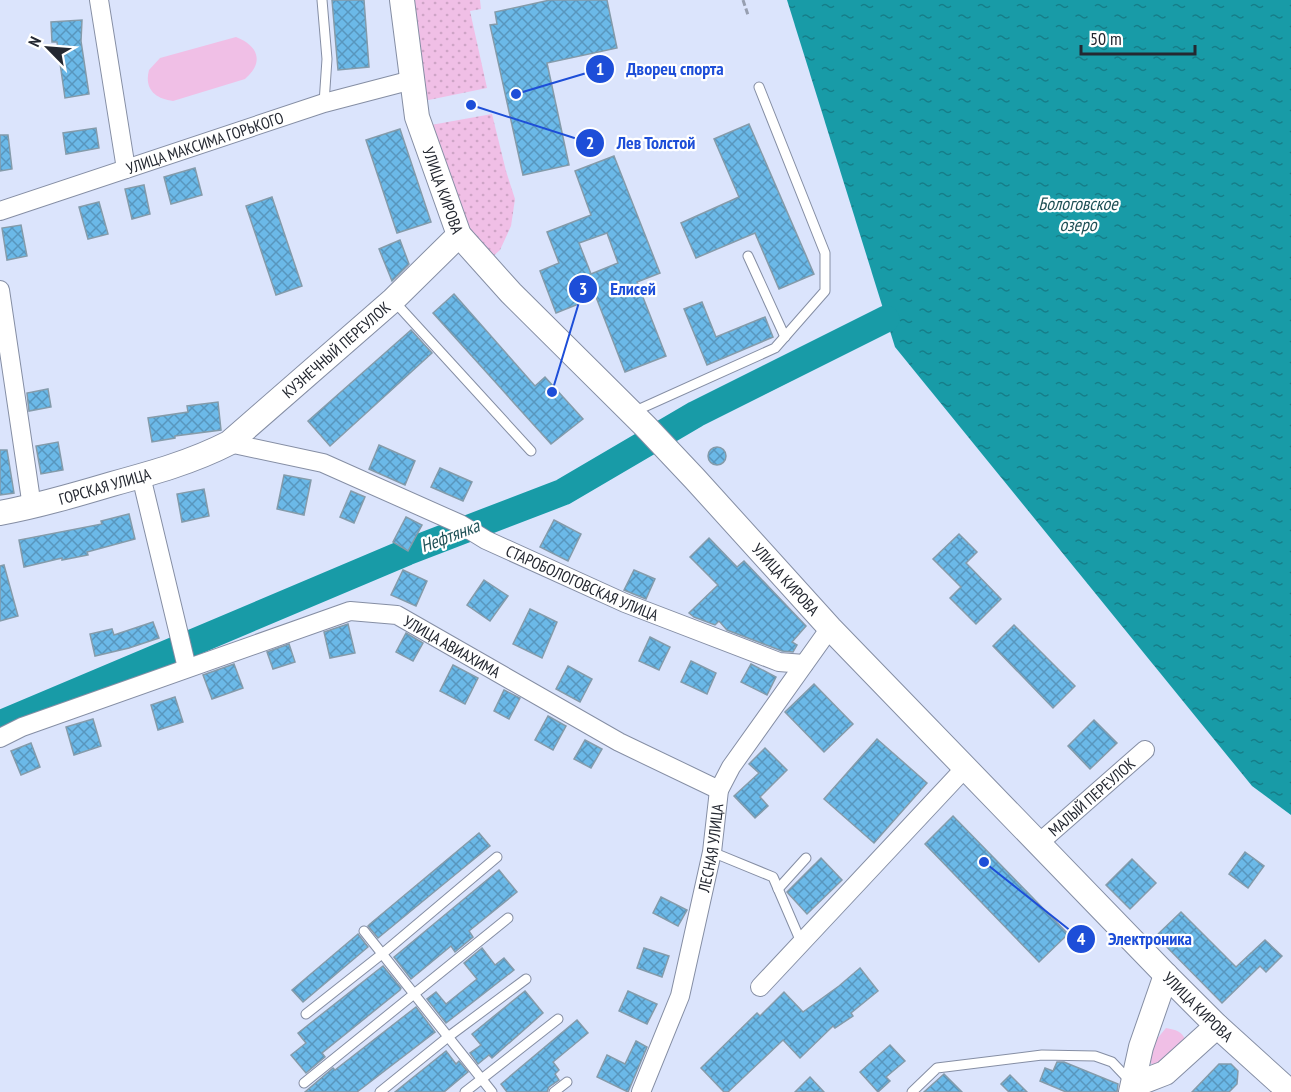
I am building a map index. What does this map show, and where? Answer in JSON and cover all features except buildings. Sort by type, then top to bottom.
[{"type":"main road","name":"УЛИЦА КИРОВА","points":[[402,0],[417,117],[459,235],[511,293],[695,479],[830,628],[965,768],[1217,1026],[1290,1092]]},
{"type":"main road","name":"КУЗНЕЧНЫЙ ПЕРЕУЛОК","points":[[207,455],[229,443],[393,300],[459,235]]},
{"type":"main road","name":"ГОРСКАЯ УЛИЦА","points":[[0,513],[32,507],[207,455]]},
{"type":"main road","points":[[1132,1089],[1141,1047],[1166,975]]},
{"type":"main road","points":[[1132,1089],[1165,1073],[1217,1026]]},
{"type":"street","points":[[99,0],[126,169]]},
{"type":"street","name":"УЛИЦА МАКСИМА ГОРЬКОГО","points":[[0,211],[324,103],[412,80]]},
{"type":"street","points":[[0,290],[32,507]]},
{"type":"street","name":"СТАРОБОЛОГОВСКАЯ УЛИЦА","points":[[229,443],[323,463],[460,524],[486,540],[625,603],[779,662],[804,664]]},
{"type":"street","points":[[141,476],[187,668]]},
{"type":"street","name":"УЛИЦА АВИАХИМА","points":[[0,738],[22,727],[350,611],[397,615],[619,742],[719,790]]},
{"type":"street","name":"ЛЕСНАЯ УЛИЦА","points":[[641,1092],[680,996],[712,852],[719,790],[731,767],[830,628]]},
{"type":"street","name":"МАЛЫЙ ПЕРЕУЛОК","points":[[1039,843],[1145,750]]},
{"type":"street","points":[[760,987],[965,768]]},
{"type":"lane","points":[[322,0],[327,59],[324,103]]},
{"type":"lane","points":[[638,419],[776,348],[825,291],[825,253],[759,87]]},
{"type":"lane","points":[[748,256],[785,337]]},
{"type":"lane","points":[[393,300],[531,451]]},
{"type":"lane","points":[[712,852],[773,877],[801,942]]},
{"type":"lane","points":[[306,1014],[382,954],[497,857]]},
{"type":"lane","points":[[778,889],[806,858]]},
{"type":"lane","points":[[304,1083],[508,918]]},
{"type":"lane","points":[[364,931],[492,1092]]},
{"type":"lane","points":[[381,1092],[448,1037],[526,979]]},
{"type":"lane","points":[[465,1092],[558,1019]]},
{"type":"lane","points":[[912,1092],[937,1068],[1042,1055],[1095,1056],[1112,1062],[1132,1089]]},
{"type":"lane","points":[[554,1092],[567,1082]]},
{"type":"path","points":[[743,0],[748,15]]},
{"type":"shaded area","points":[[401,0],[480,0],[481,9],[470,11],[487,88],[414,103]]},
{"type":"shaded area","points":[[236,37],[250,45],[256,55],[255,67],[245,79],[173,101],[161,98],[152,92],[148,83],[149,70],[160,58]]},
{"type":"shaded area","points":[[492,114],[515,199],[511,226],[500,250],[490,259],[472,237],[420,127]]},
{"type":"shaded area","points":[[1166,1028],[1183,1035],[1186,1041],[1182,1052],[1153,1066],[1147,1057]]},
{"type":"water","name":"Бологовское озеро","points":[[787,0],[1291,0],[1291,815],[1252,786],[895,347]]},
{"type":"waterway","name":"Нефтянка","points":[[0,724],[407,552],[563,492],[696,414],[886,319]]},
{"type":"place","name":"Дворец спорта","points":[[516,94]]},
{"type":"place","name":"Лев Толстой","points":[[471,105]]},
{"type":"place","name":"Елисей","points":[[552,392]]},
{"type":"place","name":"Электроника","points":[[984,862]]}]
